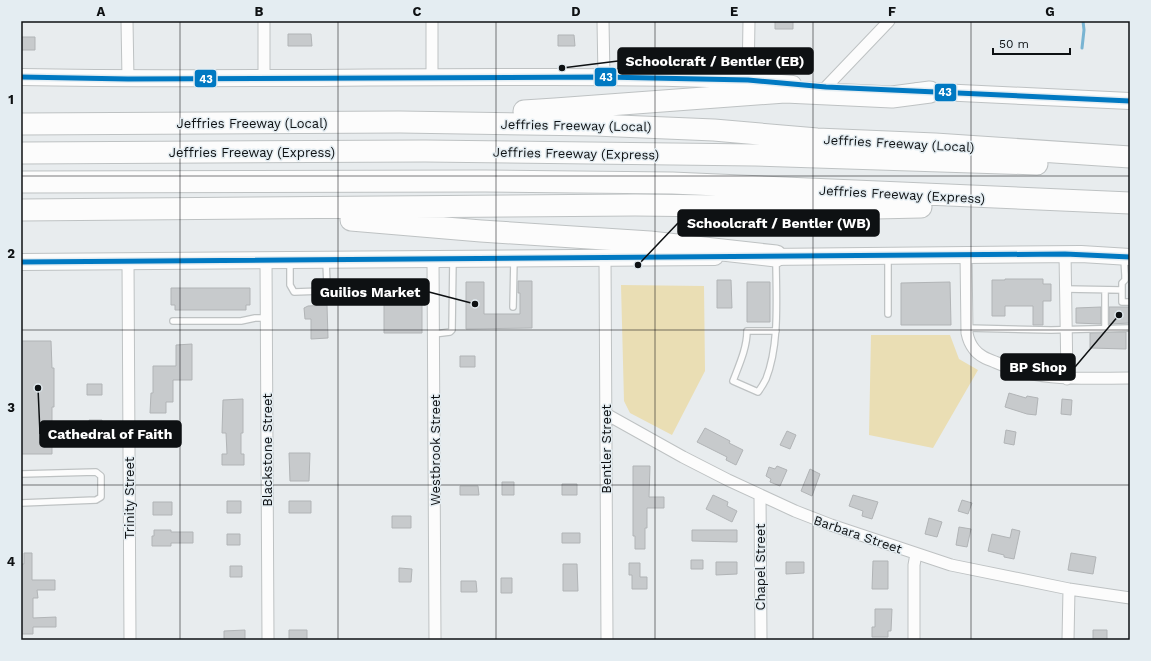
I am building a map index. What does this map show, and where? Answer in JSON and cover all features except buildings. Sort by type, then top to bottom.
[{"type":"highway","points":[[316,122],[388,116],[555,109],[785,92],[892,97],[930,92]]},
{"type":"highway","name":"Jeffries Freeway (Local)","points":[[21,124],[408,122],[654,127],[817,139],[935,144],[1130,157]]},
{"type":"highway","name":"Jeffries Freeway (Express)","points":[[21,153],[426,151],[755,155],[1130,167]]},
{"type":"highway","name":"Jeffries Freeway (Express)","points":[[21,182],[485,181],[672,183],[1088,202]]},
{"type":"highway","points":[[21,210],[635,205],[875,208],[1088,202],[1130,203]]},
{"type":"highway","points":[[103,210],[149,217],[333,218],[481,231],[650,242],[776,256]]},
{"type":"main road","points":[[21,77],[128,79],[604,77],[748,80],[826,87],[1130,101]]},
{"type":"main road","points":[[21,262],[1065,254],[1127,256]]},
{"type":"street","points":[[128,21],[128,79]]},
{"type":"street","points":[[264,21],[264,78]]},
{"type":"street","points":[[432,21],[432,77]]},
{"type":"street","points":[[604,21],[604,77]]},
{"type":"street","points":[[748,21],[748,80]]},
{"type":"street","points":[[826,87],[889,21]]},
{"type":"street","points":[[1065,254],[1067,379]]},
{"type":"street","points":[[966,255],[966,328],[969,340],[974,349],[986,358],[1000,365],[1029,374],[1067,379],[1130,378]]},
{"type":"street","name":"Bentler Street","points":[[604,258],[607,640]]},
{"type":"street","name":"Westbrook Street","points":[[433,259],[435,640]]},
{"type":"street","name":"Blackstone Street","points":[[266,260],[268,640]]},
{"type":"street","name":"Trinity Street","points":[[128,261],[130,640]]},
{"type":"street","name":"Barbara Street","points":[[606,414],[689,460],[760,495],[831,525],[916,554],[965,568],[1069,589],[1130,598]]},
{"type":"street","name":"Chapel Street","points":[[760,495],[761,640]]},
{"type":"street","points":[[914,640],[914,565],[916,554]]},
{"type":"street","points":[[1068,640],[1069,589]]},
{"type":"lane","points":[[888,255],[888,314]]},
{"type":"lane","points":[[776,256],[776,331],[772,358],[766,379],[758,392],[732,381],[741,361],[747,339],[747,331],[776,331]]},
{"type":"lane","points":[[1127,256],[1125,280],[1122,283],[1122,302],[1130,302]]},
{"type":"lane","points":[[512,307],[514,258]]},
{"type":"lane","points":[[434,334],[450,332],[452,330],[453,259]]},
{"type":"lane","points":[[290,260],[290,285],[294,292],[322,291],[327,286],[326,260]]},
{"type":"lane","points":[[1122,283],[1130,283]]},
{"type":"lane","points":[[1066,290],[1122,290]]},
{"type":"lane","points":[[1105,290],[1105,328]]},
{"type":"lane","points":[[173,322],[241,321],[255,318],[266,318]]},
{"type":"lane","points":[[966,328],[1130,328]]},
{"type":"lane","points":[[21,474],[96,472],[101,476],[101,497],[96,500],[21,504]]},
{"type":"shaded area","points":[[621,285],[704,286],[705,371],[672,435],[630,413],[624,401]]},
{"type":"shaded area","points":[[871,335],[950,335],[959,359],[978,370],[933,448],[869,435]]},
{"type":"waterway","points":[[1082,48],[1084,30],[1083,21]]},
{"type":"transit line","name":"43","points":[[21,77],[128,79],[604,77],[748,80],[826,87],[1130,101]]},
{"type":"transit line","name":"43","points":[[21,262],[1065,254],[1130,257]]},
{"type":"place","name":"Schoolcraft / Bentler (EB)","points":[[562,68]]},
{"type":"place","name":"Schoolcraft / Bentler (WB)","points":[[638,265]]},
{"type":"place","name":"Guilios Market","points":[[475,304]]},
{"type":"place","name":"BP Shop","points":[[1119,315]]},
{"type":"place","name":"Cathedral of Faith","points":[[38,388]]}]
